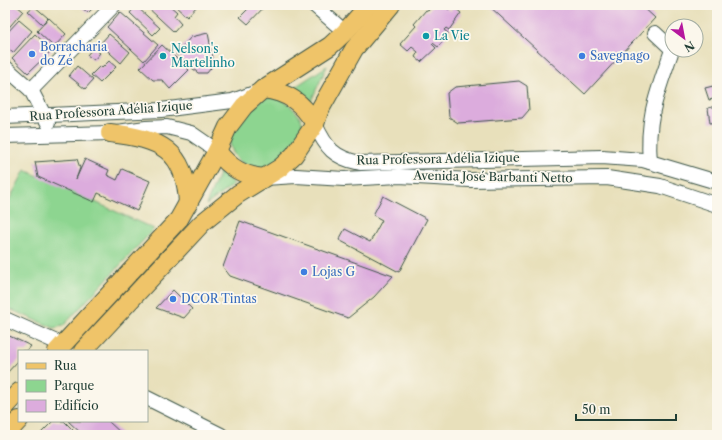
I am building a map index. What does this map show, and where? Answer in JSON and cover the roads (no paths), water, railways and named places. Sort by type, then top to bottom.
[{"type":"main road","points":[[60,348],[179,219],[218,151],[228,127],[244,106],[263,89],[330,46],[345,32],[369,5]]},
{"type":"main road","points":[[84,350],[202,223],[238,194],[280,168],[294,155],[315,124],[319,111],[354,49],[391,5]]},
{"type":"main road","points":[[263,89],[289,95],[300,103],[309,113],[315,124]]},
{"type":"main road","points":[[110,133],[151,140],[172,155],[180,166],[188,186],[188,204]]},
{"type":"main road","points":[[218,151],[226,162],[237,171],[250,176],[265,178]]},
{"type":"main road","points":[[5,407],[18,393]]},
{"type":"main road","points":[[5,435],[18,421]]},
{"type":"street","points":[[31,90],[114,5]]},
{"type":"street","points":[[314,5],[345,32]]},
{"type":"street","points":[[655,33],[664,42]]},
{"type":"street","points":[[669,58],[652,110],[648,141],[650,162],[717,182]]},
{"type":"street","points":[[5,67],[31,90],[53,135]]},
{"type":"street","name":"Rua Professora Adélia Izique","points":[[5,117],[45,117],[168,109],[232,100],[263,89]]},
{"type":"street","name":"Rua Professora Adélia Izique","points":[[315,124],[323,140],[334,153],[343,159],[360,162],[602,157],[650,162]]},
{"type":"street","name":"Rua Professora Adélia Izique","points":[[5,136],[110,133],[146,128],[167,127],[191,133],[218,151]]},
{"type":"street","name":"Avenida José Barbanti Netto","points":[[265,178],[296,176],[344,179],[400,176],[470,180],[607,178],[660,186],[717,205]]},
{"type":"street","points":[[5,319],[60,348]]},
{"type":"street","points":[[148,398],[221,435]]},
{"type":"place","name":"La Vie","points":[[426,36]]},
{"type":"place","name":"Borracharia do Zé","points":[[32,54]]},
{"type":"place","name":"Nelson's Martelinho","points":[[163,56]]},
{"type":"place","name":"Savegnago","points":[[582,56]]},
{"type":"place","name":"Lojas G","points":[[304,272]]},
{"type":"place","name":"DCOR Tintas","points":[[173,299]]}]
